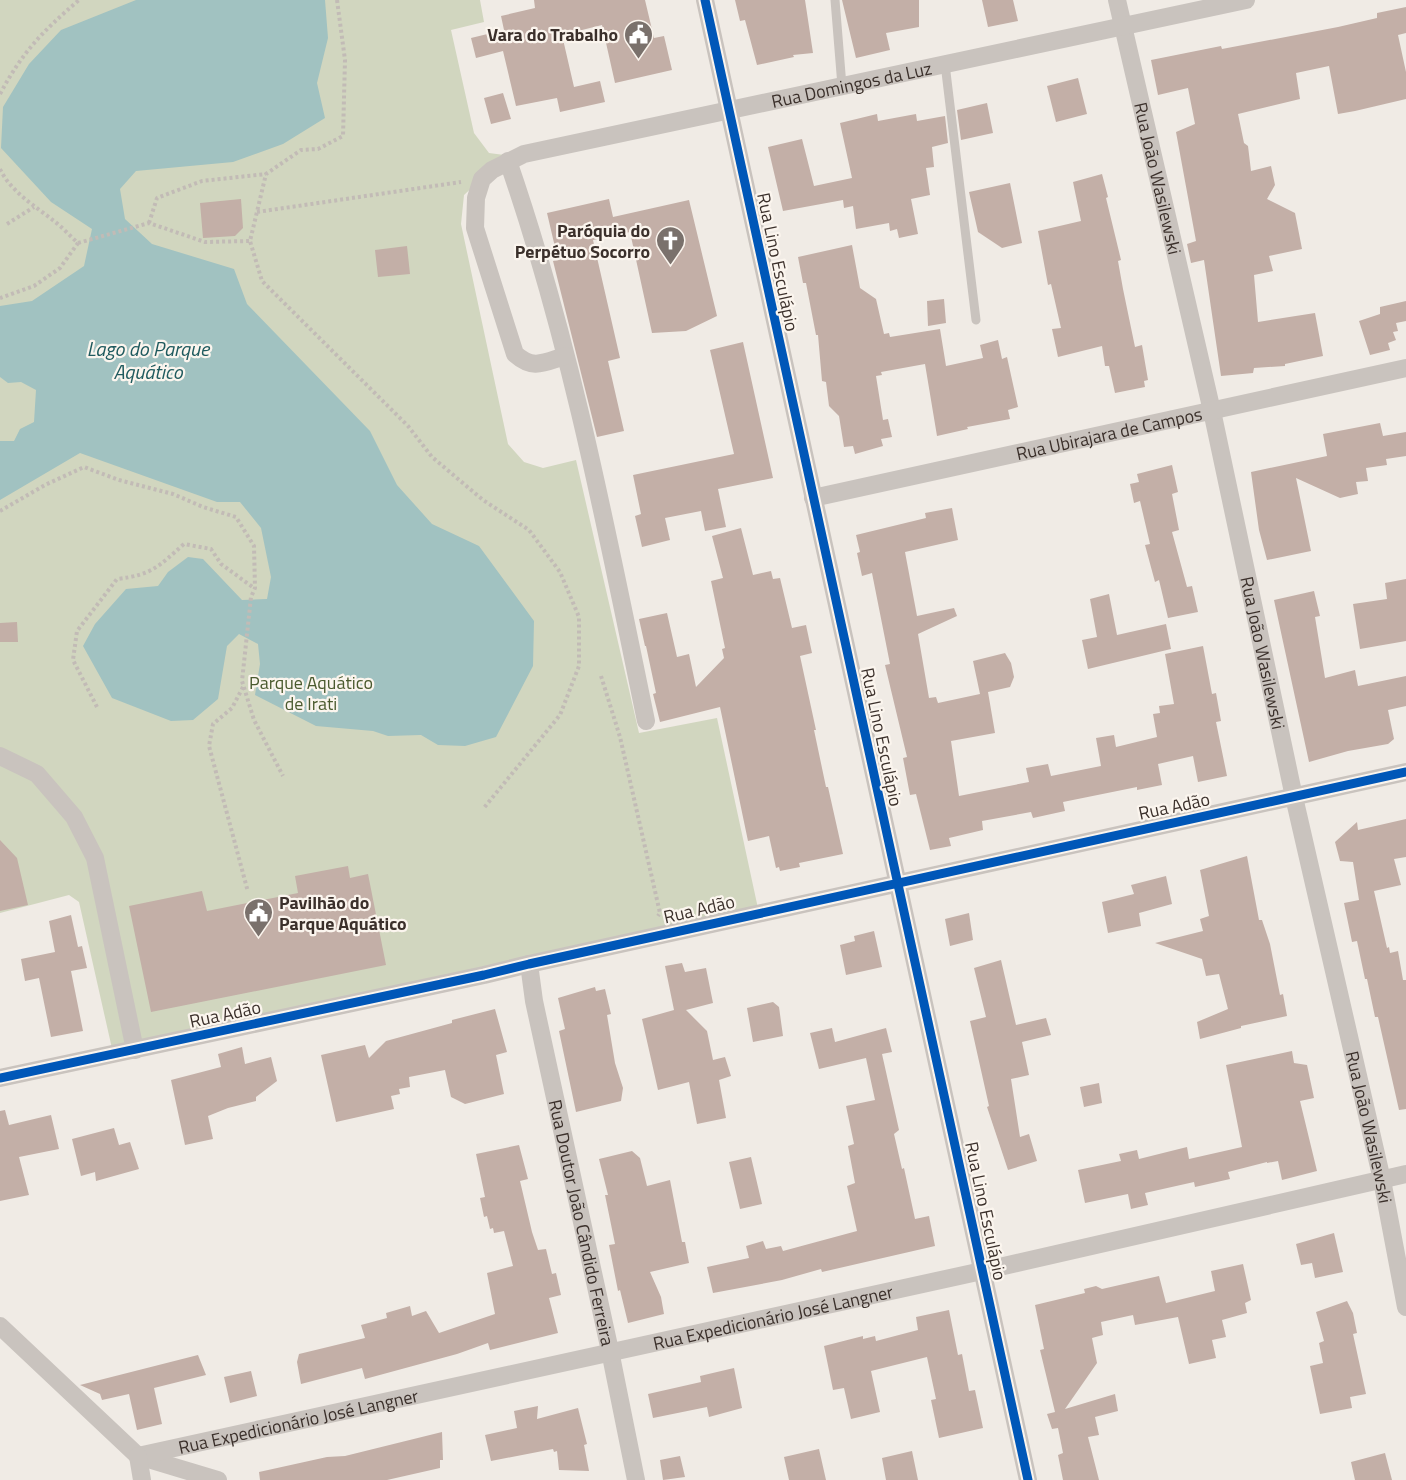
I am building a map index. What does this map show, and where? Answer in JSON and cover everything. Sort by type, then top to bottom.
[{"type":"street","name":"Rua Lino Esculápio","points":[[705,0],[1028,1480]]},
{"type":"street","name":"Rua João Wasilewski","points":[[1118,0],[1212,411],[1294,797],[1382,1180],[1406,1307]]},
{"type":"street","name":"Rua Domingos da Luz","points":[[482,179],[508,161],[524,154],[1246,0]]},
{"type":"street","points":[[508,161],[530,226],[591,457],[646,720]]},
{"type":"street","points":[[482,179],[476,198],[475,228],[515,354],[524,362],[537,365],[565,356]]},
{"type":"street","name":"Rua Ubirajara de Campos","points":[[813,498],[1406,368]]},
{"type":"street","points":[[0,756],[37,774],[74,817],[95,858],[135,1050]]},
{"type":"street","name":"Rua Adão","points":[[0,1078],[473,978],[1406,772]]},
{"type":"street","name":"Rua Doutor João Cândido Ferreira","points":[[529,964],[534,1001],[636,1480]]},
{"type":"street","name":"Rua Expedicionário José Langner","points":[[138,1456],[982,1271],[1406,1174]]},
{"type":"street","points":[[0,1326],[138,1456],[218,1480]]},
{"type":"street","points":[[138,1456],[142,1480]]},
{"type":"lane","points":[[835,0],[842,86]]},
{"type":"lane","points":[[945,64],[976,320]]},
{"type":"path","points":[[0,94],[17,63],[45,29],[79,0]]},
{"type":"path","points":[[149,223],[158,198],[202,181],[266,174],[301,150],[318,149],[343,136],[345,60],[337,0]]},
{"type":"path","points":[[0,169],[3,176],[34,207],[78,243]]},
{"type":"path","points":[[266,174],[250,241],[262,281],[408,426],[432,457],[483,500],[529,530],[560,572],[579,617],[579,666],[560,715],[483,808]]},
{"type":"path","points":[[257,212],[482,179]]},
{"type":"path","points":[[7,224],[34,207]]},
{"type":"path","points":[[0,298],[34,286],[60,268],[78,243],[149,223],[205,242],[250,241]]},
{"type":"path","points":[[0,511],[45,484],[84,467],[236,516],[254,546],[255,588],[251,597],[242,681],[254,720],[283,776]]},
{"type":"path","points":[[97,707],[73,660],[77,631],[117,579],[140,576],[159,566],[184,544],[211,549],[221,564],[255,588]]},
{"type":"path","points":[[601,676],[620,737],[660,913],[647,938]]},
{"type":"path","points":[[243,686],[232,708],[213,724],[209,746],[248,892]]},
{"type":"green space","name":"Parque Aquático de Irati","points":[[0,0],[480,0],[484,22],[451,30],[474,133],[489,153],[519,157],[492,169],[464,195],[461,224],[508,444],[524,462],[543,468],[576,460],[639,733],[717,718],[759,913],[113,1053],[79,902],[69,895],[0,913]]},
{"type":"water","name":"Lago do Parque Aquático","points":[[136,0],[325,0],[328,38],[317,83],[325,118],[283,144],[233,162],[136,171],[120,189],[125,219],[152,244],[234,269],[247,304],[370,431],[397,485],[432,524],[479,546],[534,621],[533,666],[496,737],[465,746],[438,745],[421,735],[388,736],[373,731],[316,726],[255,695],[260,664],[258,644],[239,634],[227,646],[218,699],[193,720],[171,721],[112,698],[83,646],[95,624],[126,589],[158,586],[168,572],[188,557],[203,559],[242,600],[267,599],[271,577],[261,528],[240,502],[217,502],[80,453],[0,500],[0,441],[14,441],[20,429],[34,422],[36,390],[21,382],[8,383],[0,377],[0,306],[32,301],[84,266],[92,229],[51,202],[1,148],[3,107],[29,64],[61,30]]},
{"type":"building","points":[[534,0],[645,0],[654,38],[664,36],[672,70],[615,83],[602,25],[562,35],[574,87],[600,81],[605,102],[560,112],[557,98],[516,106],[503,51],[476,58],[471,38],[504,30],[501,16],[535,8]]},
{"type":"building","points":[[735,0],[805,0],[813,53],[793,55],[794,57],[757,65],[745,20],[740,21]]},
{"type":"building","points":[[842,0],[919,0],[919,27],[886,33],[890,50],[856,58]]},
{"type":"building","points":[[982,0],[1013,0],[1018,21],[988,27]]},
{"type":"building","points":[[1406,7],[1406,33],[1398,35],[1406,72],[1406,99],[1338,114],[1329,66],[1296,73],[1300,99],[1238,114],[1244,143],[1248,146],[1251,171],[1271,166],[1275,185],[1267,199],[1295,213],[1302,249],[1269,256],[1273,271],[1254,275],[1258,322],[1315,313],[1323,356],[1285,364],[1285,366],[1254,368],[1253,373],[1221,376],[1204,260],[1191,263],[1187,244],[1196,241],[1176,132],[1195,124],[1188,88],[1158,95],[1151,60],[1338,27],[1377,18],[1377,13]]},
{"type":"building","points":[[1078,78],[1087,114],[1056,122],[1047,86]]},
{"type":"building","points":[[503,93],[511,119],[491,124],[484,98]]},
{"type":"building","points":[[987,103],[993,133],[961,140],[957,110]]},
{"type":"building","points":[[877,114],[878,121],[916,114],[917,121],[945,116],[948,143],[932,147],[934,167],[926,168],[930,195],[911,199],[918,234],[899,238],[897,229],[890,231],[889,223],[856,229],[853,206],[844,208],[843,200],[783,211],[768,147],[802,139],[814,186],[852,178],[840,123]]},
{"type":"building","points":[[1102,174],[1121,260],[1118,261],[1135,347],[1142,345],[1148,380],[1144,381],[1145,387],[1115,393],[1109,366],[1105,366],[1102,346],[1058,357],[1052,329],[1061,328],[1051,284],[1048,285],[1038,231],[1081,221],[1073,182]]},
{"type":"building","points":[[1010,183],[1022,243],[1002,248],[978,232],[969,192]]},
{"type":"building","points":[[241,199],[243,228],[235,236],[203,238],[200,203]]},
{"type":"building","points":[[609,199],[613,217],[689,200],[717,316],[686,331],[652,333],[630,232],[593,240],[620,358],[608,361],[624,431],[597,437],[553,261],[558,260],[547,213]]},
{"type":"building","points":[[852,245],[860,288],[876,299],[884,334],[889,333],[890,337],[940,329],[946,366],[983,358],[980,345],[998,340],[1002,359],[1007,357],[1018,407],[1008,410],[1010,419],[967,427],[968,429],[937,436],[925,364],[881,372],[882,375],[876,376],[883,420],[888,419],[892,437],[881,439],[883,446],[855,454],[853,446],[844,447],[839,416],[829,406],[826,382],[822,381],[818,335],[816,335],[806,283],[803,283],[798,257]]},
{"type":"building","points":[[407,246],[410,274],[378,277],[375,250]]},
{"type":"building","points":[[944,299],[946,323],[928,326],[927,301]]},
{"type":"building","points":[[1406,301],[1406,321],[1396,323],[1398,331],[1393,332],[1396,340],[1388,343],[1390,350],[1370,355],[1359,321],[1380,314],[1380,307]]},
{"type":"building","points":[[743,342],[773,478],[718,489],[726,527],[705,531],[701,511],[665,518],[670,540],[642,547],[635,516],[641,514],[633,475],[734,454],[710,350]]},
{"type":"building","points":[[1380,423],[1383,436],[1406,432],[1406,456],[1386,459],[1387,465],[1366,468],[1368,481],[1356,482],[1358,494],[1340,498],[1296,478],[1311,551],[1267,560],[1259,530],[1251,472],[1327,456],[1323,434]]},
{"type":"building","points":[[1172,465],[1178,492],[1172,494],[1179,530],[1172,532],[1187,587],[1192,586],[1198,612],[1168,618],[1159,580],[1155,582],[1145,545],[1150,544],[1140,501],[1134,503],[1130,484],[1139,482],[1137,474]]},
{"type":"building","points":[[952,508],[958,540],[905,552],[917,616],[954,608],[957,616],[918,634],[929,698],[936,697],[938,703],[980,694],[973,661],[1005,653],[1011,663],[1014,677],[1010,687],[988,692],[995,733],[951,741],[959,796],[1029,782],[1026,768],[1048,764],[1051,776],[1101,766],[1096,738],[1114,735],[1116,747],[1157,737],[1153,714],[1160,713],[1159,706],[1174,704],[1165,654],[1203,646],[1212,694],[1216,693],[1221,721],[1216,722],[1227,776],[1198,782],[1193,756],[1158,764],[1162,785],[1137,790],[1137,787],[1063,802],[1065,811],[1033,818],[1031,812],[982,821],[983,830],[949,838],[951,846],[930,850],[916,794],[910,795],[903,758],[907,757],[885,665],[890,664],[872,573],[862,576],[856,535],[926,518],[925,513]]},
{"type":"building","points":[[741,528],[753,575],[771,571],[773,579],[780,578],[792,628],[806,625],[812,653],[800,656],[826,787],[828,787],[843,854],[799,863],[800,867],[780,871],[779,867],[776,868],[769,836],[748,841],[720,707],[660,722],[653,694],[656,693],[639,619],[667,613],[677,657],[689,654],[696,687],[724,658],[722,649],[725,648],[711,581],[723,578],[712,536]]},
{"type":"building","points":[[1406,579],[1406,641],[1360,649],[1353,604],[1387,599],[1385,583]]},
{"type":"building","points":[[1314,591],[1320,616],[1315,617],[1325,678],[1355,670],[1358,686],[1406,676],[1406,706],[1388,710],[1394,739],[1388,744],[1348,751],[1309,762],[1274,600]]},
{"type":"building","points":[[1109,594],[1117,635],[1166,624],[1171,649],[1088,669],[1082,640],[1097,637],[1090,599]]},
{"type":"building","points":[[17,622],[18,642],[0,642],[0,623]]},
{"type":"building","points":[[1406,819],[1406,857],[1394,859],[1401,885],[1374,891],[1387,948],[1389,947],[1390,953],[1398,951],[1403,980],[1406,980],[1406,1109],[1399,1110],[1378,1017],[1375,1017],[1357,941],[1352,942],[1344,903],[1359,900],[1353,862],[1340,861],[1335,842],[1357,822],[1358,830]]},
{"type":"building","points":[[0,840],[17,858],[28,905],[0,911]]},
{"type":"building","points":[[1247,856],[1259,920],[1262,920],[1270,944],[1280,995],[1283,994],[1287,1016],[1241,1026],[1241,1028],[1200,1039],[1197,1022],[1228,1009],[1219,974],[1206,976],[1202,959],[1155,943],[1203,931],[1200,919],[1209,916],[1200,870]]},
{"type":"building","name":"Pavilhão do Parque Aquático","points":[[348,866],[350,878],[368,874],[386,965],[151,1012],[129,906],[202,891],[207,911],[298,893],[295,876]]},
{"type":"building","points":[[1166,876],[1172,904],[1139,913],[1141,926],[1108,933],[1102,902],[1134,894],[1131,885]]},
{"type":"building","points":[[969,913],[973,940],[950,946],[945,919]]},
{"type":"building","points":[[71,915],[78,947],[82,946],[87,968],[71,971],[83,1031],[51,1037],[39,978],[25,981],[21,959],[55,952],[49,921]]},
{"type":"building","points":[[874,931],[882,967],[846,975],[840,945],[855,941],[854,936]]},
{"type":"building","points":[[1001,960],[1016,1025],[1046,1018],[1051,1035],[1022,1042],[1029,1075],[1011,1079],[1020,1137],[1029,1134],[1037,1161],[1008,1170],[987,1107],[989,1106],[970,1021],[986,1017],[974,968]]},
{"type":"building","points":[[682,963],[685,972],[706,968],[713,1003],[686,1010],[707,1031],[713,1060],[725,1057],[731,1076],[719,1080],[726,1118],[697,1124],[689,1082],[658,1090],[642,1019],[674,1010],[665,966]]},
{"type":"building","points":[[595,987],[596,991],[605,989],[611,1014],[607,1015],[615,1063],[623,1088],[621,1101],[576,1112],[559,1031],[565,1029],[558,998]]},
{"type":"building","points":[[773,1002],[779,1007],[783,1036],[753,1042],[747,1008]]},
{"type":"building","points":[[495,1009],[507,1052],[496,1055],[504,1094],[465,1104],[451,1097],[445,1070],[409,1077],[410,1087],[399,1089],[400,1094],[391,1096],[394,1109],[336,1122],[321,1055],[365,1045],[369,1058],[386,1041]]},
{"type":"building","points":[[832,1028],[835,1042],[886,1028],[892,1052],[882,1054],[899,1130],[894,1134],[915,1219],[929,1216],[935,1246],[822,1272],[821,1269],[782,1280],[713,1293],[707,1267],[749,1258],[746,1246],[763,1241],[766,1249],[781,1246],[783,1251],[857,1231],[847,1186],[855,1183],[848,1146],[854,1144],[846,1106],[875,1100],[866,1058],[819,1069],[810,1033]]},
{"type":"building","points":[[242,1047],[245,1064],[271,1057],[277,1081],[256,1097],[256,1101],[208,1116],[213,1139],[185,1145],[171,1080],[221,1067],[218,1054]]},
{"type":"building","points":[[1292,1051],[1294,1063],[1307,1065],[1314,1098],[1300,1101],[1317,1171],[1282,1180],[1278,1161],[1267,1162],[1228,1172],[1230,1179],[1195,1187],[1194,1182],[1145,1193],[1148,1205],[1131,1209],[1128,1194],[1085,1203],[1078,1170],[1121,1161],[1119,1154],[1137,1150],[1139,1159],[1187,1147],[1189,1159],[1242,1147],[1226,1065]]},
{"type":"building","points":[[1099,1083],[1102,1103],[1084,1107],[1080,1087]]},
{"type":"building","points":[[5,1110],[9,1125],[51,1115],[59,1149],[19,1157],[29,1195],[0,1201],[0,1111]]},
{"type":"building","points":[[114,1128],[119,1145],[130,1142],[139,1169],[96,1181],[95,1172],[81,1176],[72,1139]]},
{"type":"building","points":[[519,1145],[528,1179],[520,1181],[532,1232],[538,1250],[546,1249],[552,1274],[556,1273],[561,1295],[549,1298],[558,1333],[490,1350],[488,1343],[457,1354],[365,1379],[362,1368],[301,1384],[297,1362],[299,1354],[365,1338],[361,1325],[387,1318],[386,1313],[410,1306],[412,1316],[426,1311],[439,1333],[495,1314],[487,1273],[513,1266],[504,1231],[494,1233],[493,1228],[490,1229],[487,1216],[484,1217],[480,1198],[485,1197],[476,1154]]},
{"type":"building","points":[[632,1151],[640,1158],[647,1186],[670,1180],[682,1242],[685,1242],[689,1263],[650,1272],[661,1297],[664,1314],[628,1323],[620,1290],[618,1291],[609,1245],[615,1244],[605,1195],[608,1195],[599,1159]]},
{"type":"building","points":[[751,1157],[762,1204],[740,1209],[729,1162]]},
{"type":"building","points":[[1334,1233],[1343,1272],[1315,1278],[1312,1263],[1301,1265],[1296,1244]]},
{"type":"building","points":[[1243,1264],[1251,1300],[1245,1303],[1247,1313],[1222,1320],[1226,1337],[1212,1340],[1216,1358],[1189,1364],[1178,1317],[1135,1325],[1133,1315],[1101,1322],[1103,1335],[1092,1338],[1097,1363],[1065,1409],[1115,1394],[1118,1411],[1095,1417],[1099,1435],[1088,1437],[1099,1480],[1063,1480],[1058,1455],[1063,1453],[1058,1428],[1052,1429],[1047,1414],[1055,1412],[1040,1350],[1044,1349],[1035,1305],[1085,1293],[1084,1289],[1096,1286],[1102,1289],[1159,1276],[1166,1303],[1215,1291],[1211,1271]]},
{"type":"building","points":[[1347,1301],[1353,1313],[1357,1333],[1353,1334],[1366,1394],[1350,1397],[1352,1408],[1320,1414],[1310,1366],[1323,1363],[1319,1343],[1324,1341],[1316,1312]]},
{"type":"building","points":[[949,1310],[958,1355],[962,1354],[969,1391],[975,1390],[983,1428],[939,1438],[931,1400],[936,1399],[927,1357],[871,1371],[880,1412],[851,1419],[844,1388],[833,1390],[824,1346],[863,1336],[863,1339],[875,1336],[876,1341],[918,1330],[916,1317]]},
{"type":"building","points":[[198,1355],[206,1375],[154,1388],[162,1424],[137,1430],[129,1394],[102,1400],[100,1394],[80,1385]]},
{"type":"building","points":[[734,1368],[742,1408],[709,1417],[707,1407],[653,1418],[648,1394],[701,1382],[700,1376]]},
{"type":"building","points":[[251,1371],[257,1396],[230,1403],[224,1377]]},
{"type":"building","points":[[538,1406],[537,1419],[578,1408],[587,1444],[584,1445],[589,1471],[559,1470],[557,1451],[554,1452],[553,1449],[491,1461],[485,1435],[517,1428],[514,1411]]},
{"type":"building","points":[[442,1432],[443,1460],[440,1460],[440,1468],[387,1480],[260,1480],[259,1472],[327,1457],[345,1456]]},
{"type":"building","points":[[819,1449],[826,1480],[789,1480],[784,1457]]},
{"type":"building","points":[[912,1451],[918,1480],[886,1480],[882,1458]]},
{"type":"building","points":[[1385,1453],[1392,1480],[1355,1480],[1351,1462]]},
{"type":"building","points":[[680,1456],[685,1477],[663,1480],[660,1460]]},
{"type":"cycle path","points":[[705,0],[1028,1480]]},
{"type":"cycle path","points":[[0,1078],[484,975],[1406,772]]},
{"type":"place","name":"Vara do Trabalho","points":[[639,60]]},
{"type":"place","name":"Paróquia do Perpétuo Socorro","points":[[671,266]]},
{"type":"place","name":"Pavilhão do Parque Aquático","points":[[258,938]]}]
